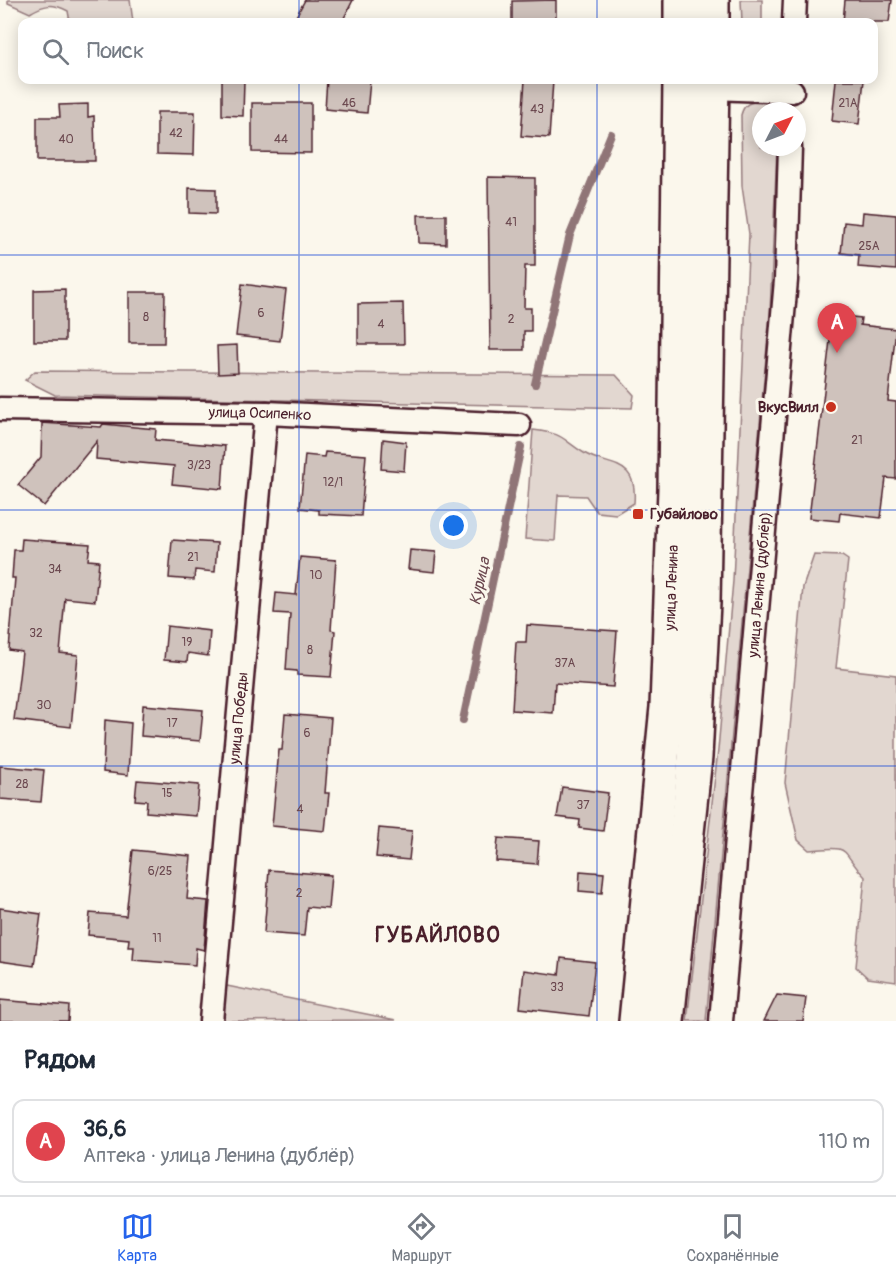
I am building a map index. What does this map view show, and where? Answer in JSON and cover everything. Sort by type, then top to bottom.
[{"type":"main road","points":[[681,0],[681,18]]},
{"type":"main road","points":[[712,0],[712,18]]},
{"type":"main road","name":"улица Ленина","points":[[636,1021],[668,695],[675,477],[680,84]]},
{"type":"main road","name":"улица Ленина","points":[[668,1021],[695,757],[703,603],[712,84]]},
{"type":"street","points":[[794,18],[795,0]]},
{"type":"street","points":[[712,84],[792,94]]},
{"type":"street","name":"улица Ленина (дублёр)","points":[[721,1021],[784,303],[790,156]]},
{"type":"street","name":"улица Осипенко","points":[[0,409],[266,413],[519,425]]},
{"type":"street","name":"улица Победы","points":[[211,1021],[266,413]]},
{"type":"shaded area","points":[[8,0],[130,0],[132,18],[69,18],[68,11],[62,8],[49,6],[30,13],[8,3]]},
{"type":"shaded area","points":[[741,0],[762,0],[762,18],[742,18]]},
{"type":"shaded area","points":[[752,103],[752,156],[777,156],[770,313],[706,1021],[687,1021],[718,750],[733,581],[749,234],[742,186],[741,115],[748,104]]},
{"type":"shaded area","points":[[35,371],[616,375],[634,395],[632,408],[55,395],[25,380]]},
{"type":"shaded area","points":[[533,430],[557,435],[593,458],[627,471],[634,489],[634,503],[616,514],[597,512],[586,496],[558,495],[555,541],[525,539]]},
{"type":"shaded area","points":[[814,555],[842,556],[848,560],[836,668],[896,675],[896,982],[868,978],[856,967],[865,877],[840,849],[809,850],[798,840],[785,783],[803,587]]},
{"type":"shaded area","points":[[222,985],[396,1020],[219,1021]]},
{"type":"building","points":[[305,0],[353,0],[344,18],[295,18]]},
{"type":"building","points":[[556,0],[556,18],[512,18],[512,1]]},
{"type":"building","points":[[845,0],[892,0],[889,22],[878,22],[878,18],[843,18]]},
{"type":"building","points":[[222,84],[244,84],[243,116],[222,115]]},
{"type":"building","points":[[327,84],[370,84],[367,113],[325,109]]},
{"type":"building","points":[[525,84],[553,84],[549,138],[521,136]]},
{"type":"building","points":[[836,84],[864,84],[859,124],[832,121]]},
{"type":"building","points":[[252,103],[311,103],[311,153],[252,152]]},
{"type":"building","points":[[88,104],[88,117],[94,116],[95,161],[37,161],[37,117],[60,117],[59,105]]},
{"type":"building","points":[[157,112],[195,112],[194,155],[157,154]]},
{"type":"building","points":[[488,177],[535,178],[535,266],[525,266],[524,308],[531,308],[531,331],[524,331],[524,350],[490,350]]},
{"type":"building","points":[[189,188],[216,189],[216,214],[189,213]]},
{"type":"building","points":[[863,212],[896,215],[896,270],[858,267],[859,255],[841,253],[844,222],[862,224]]},
{"type":"building","points":[[418,215],[446,215],[446,244],[419,243]]},
{"type":"building","points":[[242,284],[286,290],[280,341],[236,336]]},
{"type":"building","points":[[65,289],[65,341],[34,341],[34,290]]},
{"type":"building","points":[[129,292],[165,292],[164,343],[129,343]]},
{"type":"building","points":[[403,303],[404,344],[358,344],[358,304]]},
{"type":"building","points":[[833,315],[861,318],[860,325],[896,329],[888,401],[896,402],[896,479],[886,478],[881,518],[840,513],[839,521],[809,518]]},
{"type":"building","points":[[237,345],[238,373],[218,374],[217,346]]},
{"type":"building","points":[[42,423],[101,427],[103,424],[156,429],[155,440],[225,446],[222,489],[172,484],[174,466],[96,459],[97,441],[44,506],[18,485],[41,457]]},
{"type":"building","points":[[383,439],[406,442],[404,471],[381,469]]},
{"type":"building","points":[[325,452],[366,455],[361,516],[319,514],[319,510],[300,508],[305,455],[324,457]]},
{"type":"building","points":[[22,539],[90,544],[88,560],[99,561],[95,601],[65,598],[60,653],[78,655],[71,727],[14,720],[22,652],[9,650],[15,578],[12,578],[14,550],[21,550]]},
{"type":"building","points":[[172,540],[217,543],[215,572],[195,570],[194,580],[169,578]]},
{"type":"building","points":[[410,550],[436,552],[434,572],[408,569]]},
{"type":"building","points":[[300,557],[336,560],[331,630],[335,631],[331,677],[297,675],[297,671],[286,670],[290,614],[274,613],[276,593],[296,595]]},
{"type":"building","points":[[527,625],[617,631],[613,687],[555,683],[553,713],[512,710],[516,642],[526,642]]},
{"type":"building","points":[[167,626],[210,631],[208,656],[188,653],[187,662],[164,660]]},
{"type":"building","points":[[143,705],[203,710],[200,741],[141,736]]},
{"type":"building","points":[[285,714],[331,718],[325,793],[329,793],[325,831],[272,826],[279,750],[282,750]]},
{"type":"building","points":[[105,720],[131,723],[128,775],[103,772]]},
{"type":"building","points":[[0,766],[44,770],[41,802],[0,799]]},
{"type":"building","points":[[137,780],[199,785],[196,816],[146,812],[147,801],[135,800]]},
{"type":"building","points":[[562,787],[608,793],[603,831],[579,828],[580,820],[557,817]]},
{"type":"building","points":[[379,828],[412,831],[409,860],[376,857]]},
{"type":"building","points":[[498,838],[539,841],[537,864],[496,861]]},
{"type":"building","points":[[133,850],[191,856],[187,899],[208,901],[204,950],[196,948],[195,965],[133,960],[134,947],[128,947],[129,939],[88,935],[90,913],[126,916]]},
{"type":"building","points":[[269,870],[331,875],[328,909],[307,907],[304,936],[264,933]]},
{"type":"building","points":[[580,871],[604,873],[602,893],[579,891]]},
{"type":"building","points":[[0,908],[41,914],[34,966],[0,961]]},
{"type":"building","points":[[561,958],[595,962],[589,1016],[520,1008],[524,970],[559,975]]},
{"type":"building","points":[[777,995],[806,998],[803,1021],[764,1021]]},
{"type":"building","points":[[0,1000],[69,1006],[68,1021],[0,1021]]},
{"type":"waterway","name":"Курица","points":[[535,384],[570,235],[611,134]]},
{"type":"waterway","name":"Курица","points":[[463,720],[521,447]]},
{"type":"place","name":"36,6","points":[[837,353]]},
{"type":"place","name":"ВкусВилл","points":[[831,407]]},
{"type":"place","name":"Губайлово","points":[[638,514]]},
{"type":"district","name":"ГУБАЙЛОВО","points":[[438,935]]}]
